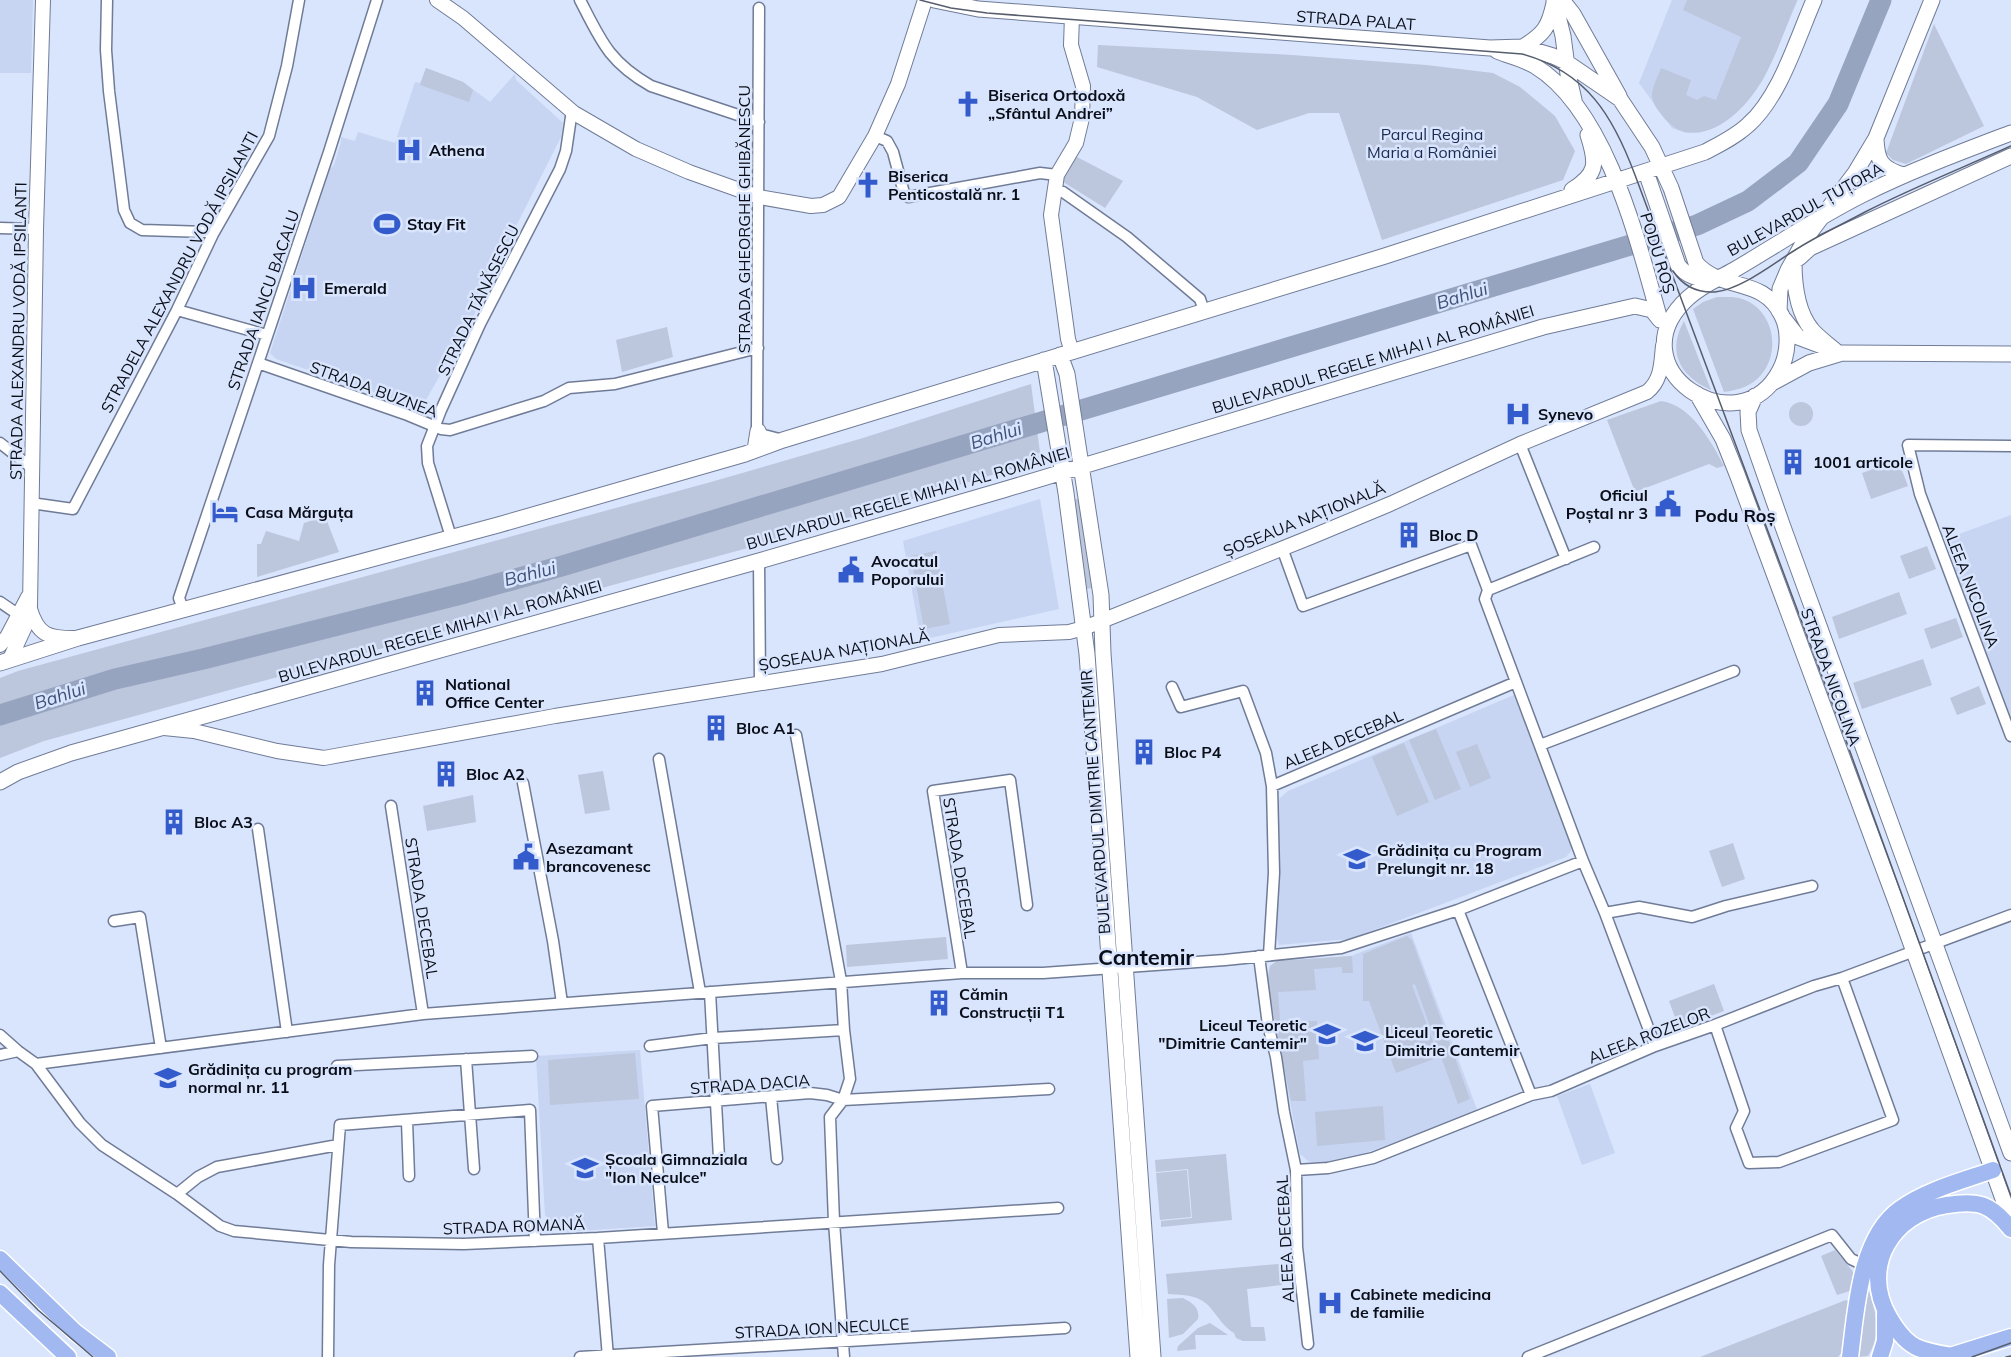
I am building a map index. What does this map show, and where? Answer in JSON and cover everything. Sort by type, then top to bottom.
[{"type":"main road","name":"STRADA PALAT","points":[[934,0],[978,9],[1490,48],[1523,47],[1538,50],[1566,62],[1620,99],[1652,147],[1661,167]]},
{"type":"main road","points":[[5,661],[78,638],[625,489],[1385,256],[1705,152],[1737,134],[1750,124],[1765,106],[1773,93],[1814,0]]},
{"type":"main road","points":[[1772,384],[1784,363],[1786,349],[1780,289],[1806,238],[1855,173],[1876,138],[1932,0]]},
{"type":"main road","points":[[1523,47],[1540,36],[1551,18],[1557,1]]},
{"type":"main road","points":[[1557,1],[1566,62],[1593,154],[1593,170],[1590,177],[1558,199]]},
{"type":"main road","points":[[1557,1],[1573,14],[1620,99]]},
{"type":"main road","name":"STRADA PALAT","points":[[1490,48],[1537,67],[1578,107],[1616,181]]},
{"type":"main road","name":"BULEVARDUL ȚUȚORA","points":[[1715,279],[1753,259],[1821,217],[1903,176],[2011,133]]},
{"type":"main road","points":[[1876,138],[1877,154],[1884,167],[1903,176]]},
{"type":"main road","points":[[1840,352],[1812,329],[1806,318],[1794,284],[1794,262],[1810,248],[2011,156]]},
{"type":"main road","name":"PODU ROȘ","points":[[1661,167],[1696,263],[1715,279]]},
{"type":"main road","name":"PODU ROȘ","points":[[1646,172],[1678,265],[1690,276],[1699,279],[1715,279]]},
{"type":"main road","name":"PODU ROȘ","points":[[1616,181],[1649,282],[1660,320],[1663,342]]},
{"type":"main road","points":[[1840,352],[1809,363],[1755,396],[1725,404],[1708,400],[1677,378],[1665,357],[1663,342],[1668,324],[1682,304],[1696,290],[1715,279],[1757,290],[1765,295],[1798,337],[1840,352],[2011,354]]},
{"type":"main road","name":"BULEVARDUL REGELE MIHAI I AL ROMÂNIEI","points":[[159,728],[759,561],[1062,472],[1355,382],[1581,317],[1635,306],[1652,310],[1660,320]]},
{"type":"main road","name":"BULEVARDUL DIMITRIE CANTEMIR","points":[[1066,353],[1077,446],[1101,595],[1138,1357]]},
{"type":"main road","name":"BULEVARDUL DIMITRIE CANTEMIR","points":[[1044,360],[1084,628],[1118,967],[1153,1357]]},
{"type":"main road","name":"STRADA NICOLINA","points":[[1697,394],[1723,439],[1737,474],[1923,975],[2011,1221]]},
{"type":"main road","name":"STRADA NICOLINA","points":[[1755,396],[1748,412],[1749,430],[2011,1153]]},
{"type":"main road","points":[[755,450],[758,430]]},
{"type":"main road","name":"ȘOSEAUA NAȚIONALĂ","points":[[0,782],[18,772],[71,753],[159,728]]},
{"type":"main road","points":[[1850,1357],[1858,1294],[1868,1255],[1882,1228],[1901,1217],[1923,1196],[1993,1170]]},
{"type":"main road","points":[[1901,1217],[1934,1207],[1955,1204],[1987,1205],[2000,1215],[2011,1229]]},
{"type":"main road","points":[[1880,1357],[1886,1328],[1877,1280],[1881,1257],[1901,1217]]},
{"type":"main road","points":[[0,1259],[75,1332],[108,1357]]},
{"type":"main road","points":[[0,1293],[68,1357]]},
{"type":"main road","points":[[1884,1310],[1900,1334],[1911,1344],[1949,1357],[2011,1337]]},
{"type":"street","name":"STRADA ALEXANDRU VODĂ IPSILANTI","points":[[5,661],[28,620],[26,604],[32,468],[43,0]]},
{"type":"street","points":[[107,0],[106,50],[109,91],[124,210],[130,222],[142,230],[213,234]]},
{"type":"street","name":"STRADELA ALEXANDRU VODĂ IPSILANTI","points":[[31,503],[72,509],[177,310],[213,234],[269,136],[288,66],[299,0]]},
{"type":"street","name":"STRADA IANCU BACALU","points":[[183,609],[179,597],[329,152],[377,0]]},
{"type":"street","points":[[437,0],[472,25],[574,113],[654,158],[759,197],[811,206],[823,205],[839,197],[875,136],[898,84],[925,0]]},
{"type":"street","points":[[580,0],[607,51],[635,77],[651,86],[759,122]]},
{"type":"street","name":"STRADA GHEORGHE GHIBĂNESCU","points":[[758,430],[759,8]]},
{"type":"street","points":[[1066,353],[1068,339],[1051,215],[1057,175],[1077,143],[1082,118],[1083,86],[1071,45],[1072,16]]},
{"type":"street","name":"STRADA TĂNĂSESCU","points":[[451,537],[428,463],[427,446],[480,324],[560,169],[566,152],[571,117],[574,113]]},
{"type":"street","points":[[875,136],[887,141],[893,152],[904,193],[908,197],[1041,173],[1057,175]]},
{"type":"street","points":[[1054,191],[1063,192],[1127,237],[1200,299],[1204,311]]},
{"type":"street","points":[[0,228],[36,229]]},
{"type":"street","points":[[177,310],[267,335]]},
{"type":"street","name":"ȘOSEAUA NAȚIONALĂ","points":[[159,728],[194,731],[278,751],[324,758],[555,716],[900,661],[999,635],[1069,632],[1102,622],[1390,504],[1520,444],[1647,392],[1655,386],[1660,374],[1663,342]]},
{"type":"street","name":"STRADA BUZNEA","points":[[258,363],[450,430],[544,401],[569,388],[615,384],[758,348]]},
{"type":"street","points":[[758,430],[764,435],[783,440]]},
{"type":"street","points":[[0,443],[32,468]]},
{"type":"street","points":[[1520,444],[1566,559]]},
{"type":"street","name":"ALEEA NICOLINA","points":[[2011,446],[1908,444],[1920,494],[2011,736]]},
{"type":"street","points":[[1282,548],[1303,606],[1471,545],[1488,590],[1485,599],[1655,1046]]},
{"type":"street","points":[[1488,590],[1594,547]]},
{"type":"street","points":[[759,561],[760,683]]},
{"type":"street","points":[[0,602],[26,604]]},
{"type":"street","points":[[26,604],[35,623],[43,632],[54,638],[78,638]]},
{"type":"street","points":[[0,645],[26,604]]},
{"type":"street","points":[[1540,745],[1734,671]]},
{"type":"street","name":"ALEEA DECEBAL","points":[[1308,1344],[1297,1247],[1296,1170],[1268,1025],[1264,956],[1274,873],[1272,786],[1516,682]]},
{"type":"street","points":[[1172,687],[1180,707],[1244,692],[1266,753],[1272,786]]},
{"type":"street","points":[[796,735],[841,981],[850,1079],[843,1100],[830,1117],[834,1222],[844,1357]]},
{"type":"street","points":[[659,759],[713,1038],[719,1158]]},
{"type":"street","name":"STRADA DECEBAL","points":[[962,973],[933,791],[1010,780],[1027,905]]},
{"type":"street","points":[[523,783],[553,941],[562,1003]]},
{"type":"street","name":"STRADA DECEBAL","points":[[391,806],[423,1014]]},
{"type":"street","points":[[258,829],[287,1032]]},
{"type":"street","points":[[0,1035],[36,1064],[423,1014],[841,981],[962,973],[1043,974],[1264,956],[1354,945],[1458,909],[1583,861]]},
{"type":"street","points":[[1605,913],[1639,907],[1692,917],[1726,906],[1812,886]]},
{"type":"street","points":[[1458,909],[1531,1095]]},
{"type":"street","name":"ALEEA ROZELOR","points":[[1296,1170],[1328,1168],[1373,1158],[1531,1095],[1551,1091],[1655,1046],[2011,915]]},
{"type":"street","points":[[114,921],[140,917],[162,1048]]},
{"type":"street","points":[[1715,1025],[1744,1111],[1736,1128],[1749,1163],[1779,1162],[1893,1120],[1842,978]]},
{"type":"street","points":[[650,1046],[713,1038],[844,1030]]},
{"type":"street","points":[[0,1055],[18,1051]]},
{"type":"street","points":[[338,1066],[532,1056]]},
{"type":"street","points":[[466,1059],[474,1169]]},
{"type":"street","name":"STRADA ROMANĂ","points":[[36,1064],[80,1123],[102,1145],[228,1230],[330,1241],[398,1244],[535,1241],[1058,1208]]},
{"type":"street","name":"STRADA DACIA","points":[[663,1233],[652,1106],[810,1093],[843,1100],[1049,1089]]},
{"type":"street","points":[[771,1097],[777,1159]]},
{"type":"street","points":[[328,1357],[330,1241],[340,1125],[530,1110],[535,1241]]},
{"type":"street","points":[[407,1121],[410,1176]]},
{"type":"street","points":[[177,1194],[198,1177],[217,1167],[338,1145]]},
{"type":"street","points":[[1528,1357],[1832,1235],[1851,1259],[1866,1266]]},
{"type":"street","points":[[598,1238],[608,1356]]},
{"type":"street","name":"STRADA ION NECULCE","points":[[580,1357],[1065,1329]]},
{"type":"shaded area","points":[[0,0],[33,0],[31,73],[0,73]]},
{"type":"shaded area","points":[[1672,0],[1798,0],[1763,80],[1737,112],[1720,125],[1708,130],[1686,133],[1672,128],[1639,83]]},
{"type":"shaded area","points":[[426,68],[463,82],[490,102],[515,74],[516,80],[563,123],[561,137],[465,332],[423,405],[414,406],[276,359],[270,353],[330,169],[334,165],[341,137],[355,141],[358,132],[395,143],[415,82],[420,83]]},
{"type":"shaded area","points":[[1040,499],[1059,609],[921,640],[903,541]]},
{"type":"shaded area","points":[[2011,515],[2011,733],[1940,541]]},
{"type":"shaded area","points":[[1514,695],[1571,843],[1571,851],[1566,857],[1350,939],[1279,945],[1274,926],[1275,809],[1280,798],[1288,791]]},
{"type":"shaded area","name":"Liceul Teoretic Dimitrie Cantemir","points":[[1411,933],[1478,1112],[1360,1155],[1333,1162],[1308,1161],[1300,1154],[1267,981],[1270,966],[1277,961],[1351,956]]},
{"type":"shaded area","points":[[640,1050],[655,1226],[562,1232],[545,1215],[536,1056]]},
{"type":"shaded area","points":[[1590,1084],[1615,1153],[1582,1165],[1557,1096]]},
{"type":"green space","points":[[1687,0],[1797,0],[1757,89],[1747,102],[1727,120],[1698,133],[1678,129],[1669,123],[1655,105],[1652,97],[1654,84],[1661,68],[1691,80],[1686,95],[1697,100],[1704,96],[1716,100],[1741,37],[1683,10]]},
{"type":"green space","points":[[1934,24],[1984,126],[1906,164],[1893,160],[1886,153]]},
{"type":"green space","name":"Parcul Regina Maria a României","points":[[1098,45],[1292,55],[1426,65],[1493,73],[1520,87],[1555,116],[1575,151],[1563,180],[1382,240],[1339,113],[1309,113],[1257,130],[1197,97],[1097,67]]},
{"type":"green space","points":[[426,68],[463,82],[473,90],[469,102],[420,85]]},
{"type":"green space","points":[[1075,156],[1123,181],[1105,208],[1060,180]]},
{"type":"green space","points":[[1717,297],[1739,298],[1755,306],[1768,323],[1772,344],[1767,366],[1757,379],[1744,387],[1724,392],[1693,309]]},
{"type":"green space","points":[[1684,321],[1711,390],[1691,378],[1679,362],[1677,342]]},
{"type":"green space","points":[[667,327],[673,357],[622,372],[616,340]]},
{"type":"green space","points":[[1031,384],[1041,460],[788,537],[44,741],[0,758],[0,678],[18,671],[711,482],[863,438]]},
{"type":"green space","points":[[1661,401],[1682,409],[1691,417],[1713,446],[1724,466],[1717,468],[1709,464],[1635,492],[1607,420]]},
{"type":"green space","points":[[1801,402],[1809,406],[1813,414],[1809,422],[1801,426],[1793,422],[1789,414],[1793,406]]},
{"type":"green space","points":[[1898,460],[1908,486],[1871,499],[1862,473]]},
{"type":"green space","points":[[1080,498],[1092,588],[1085,589],[1073,500]]},
{"type":"green space","points":[[325,516],[339,552],[257,577],[257,544],[261,544],[266,531],[299,541],[304,523]]},
{"type":"green space","points":[[1927,546],[1936,569],[1909,579],[1900,556]]},
{"type":"green space","points":[[936,551],[950,624],[924,629],[911,556]]},
{"type":"green space","points":[[1899,592],[1907,614],[1839,639],[1832,617]]},
{"type":"green space","points":[[1956,618],[1963,637],[1931,649],[1924,629]]},
{"type":"green space","points":[[1097,659],[1117,943],[1114,944],[1091,660]]},
{"type":"green space","points":[[1923,659],[1932,685],[1862,709],[1853,683]]},
{"type":"green space","points":[[1979,686],[1986,704],[1957,715],[1950,698]]},
{"type":"green space","points":[[1436,729],[1461,789],[1435,800],[1409,740]]},
{"type":"green space","points":[[1404,743],[1429,802],[1397,816],[1372,757]]},
{"type":"green space","points":[[1477,744],[1491,778],[1470,787],[1456,752]]},
{"type":"green space","points":[[603,771],[610,810],[585,814],[578,775]]},
{"type":"green space","points":[[473,795],[476,822],[427,831],[423,806]]},
{"type":"green space","points":[[1733,843],[1745,879],[1722,887],[1709,851]]},
{"type":"green space","points":[[1407,936],[1412,940],[1470,1099],[1458,1104],[1415,984],[1412,985],[1439,1057],[1396,1073],[1369,1001],[1363,1001],[1363,954]]},
{"type":"green space","points":[[946,937],[948,959],[847,967],[846,945]]},
{"type":"green space","points":[[1352,956],[1353,973],[1342,973],[1342,967],[1314,969],[1316,990],[1278,992],[1280,1022],[1317,1021],[1319,1059],[1303,1061],[1306,1101],[1291,1101],[1267,981],[1270,966],[1277,961]]},
{"type":"green space","points":[[1714,984],[1724,1011],[1679,1028],[1669,1001]]},
{"type":"green space","points":[[635,1053],[639,1099],[550,1105],[548,1060]]},
{"type":"green space","points":[[1383,1106],[1385,1140],[1317,1146],[1315,1112]]},
{"type":"green space","points":[[1226,1154],[1232,1220],[1161,1227],[1161,1221],[1192,1218],[1188,1169],[1156,1172],[1155,1160]]},
{"type":"green space","points":[[1187,1170],[1191,1217],[1160,1220],[1156,1173]]},
{"type":"green space","points":[[1835,1250],[1854,1273],[1853,1290],[1837,1295],[1821,1256]]},
{"type":"green space","points":[[1279,1264],[1282,1285],[1247,1289],[1251,1327],[1264,1327],[1266,1341],[1243,1341],[1236,1338],[1206,1303],[1189,1296],[1168,1294],[1166,1274]]},
{"type":"green space","points":[[1866,1290],[1869,1291],[1874,1308],[1876,1331],[1868,1356],[1858,1357]]},
{"type":"green space","points":[[1183,1298],[1197,1308],[1198,1319],[1183,1334],[1169,1338],[1167,1299]]},
{"type":"green space","points":[[1846,1300],[1851,1303],[1843,1351],[1838,1357],[1700,1357]]},
{"type":"green space","points":[[1210,1323],[1228,1335],[1195,1335],[1196,1349],[1177,1351],[1178,1346],[1198,1328]]},
{"type":"waterway","name":"Bahlui","points":[[0,715],[115,679],[465,593],[562,566],[1697,225],[1748,201],[1798,163],[1838,104],[1881,0]]},
{"type":"tram line","points":[[920,0],[951,8],[987,13],[1522,54],[1564,72],[1595,99],[1617,134],[1635,175],[1844,735],[2011,1196]]},
{"type":"tram line","points":[[1673,271],[1681,281],[1696,290],[1715,292],[1737,286],[1808,242],[1865,212],[2011,146]]},
{"type":"tram line","points":[[0,1271],[38,1310],[93,1357]]},
{"type":"tram line","points":[[1972,1357],[2011,1343]]},
{"type":"tram line","points":[[2006,1357],[2011,1356]]},
{"type":"place","name":"Biserica Ortodoxă „Sfântul Andrei”","points":[[968,104]]},
{"type":"place","name":"Athena","points":[[409,150]]},
{"type":"place","name":"Biserica Penticostală nr. 1","points":[[868,185]]},
{"type":"place","name":"Stay Fit","points":[[387,224]]},
{"type":"place","name":"Emerald","points":[[304,288]]},
{"type":"place","name":"Synevo","points":[[1518,414]]},
{"type":"place","name":"1001 articole","points":[[1793,462]]},
{"type":"place","name":"Oficiul Poștal nr 3","points":[[1668,504]]},
{"type":"place","name":"Casa Mărguța","points":[[225,512]]},
{"type":"place","name":"Bloc D","points":[[1409,535]]},
{"type":"place","name":"Avocatul Poporului","points":[[851,570]]},
{"type":"place","name":"National Office Center","points":[[425,693]]},
{"type":"place","name":"Bloc A1","points":[[716,728]]},
{"type":"place","name":"Bloc P4","points":[[1144,752]]},
{"type":"place","name":"Bloc A2","points":[[446,774]]},
{"type":"place","name":"Bloc A3","points":[[174,822]]},
{"type":"place","name":"Asezamant brancovenesc","points":[[526,857]]},
{"type":"place","name":"Grădinița cu Program Prelungit nr. 18","points":[[1357,859]]},
{"type":"place","name":"Cămin Construcții T1","points":[[939,1003]]},
{"type":"place","name":"Liceul Teoretic \"Dimitrie Cantemir\"","points":[[1327,1034]]},
{"type":"place","name":"Liceul Teoretic Dimitrie Cantemir","points":[[1365,1041]]},
{"type":"place","name":"Grădinița cu program normal nr. 11","points":[[168,1078]]},
{"type":"place","name":"Școala Gimnaziala \"Ion Neculce\"","points":[[585,1168]]},
{"type":"place","name":"Cabinete medicina de familie","points":[[1330,1303]]},
{"type":"district","name":"Podu Roș","points":[[1735,516]]},
{"type":"district","name":"Cantemir","points":[[1146,957]]}]
